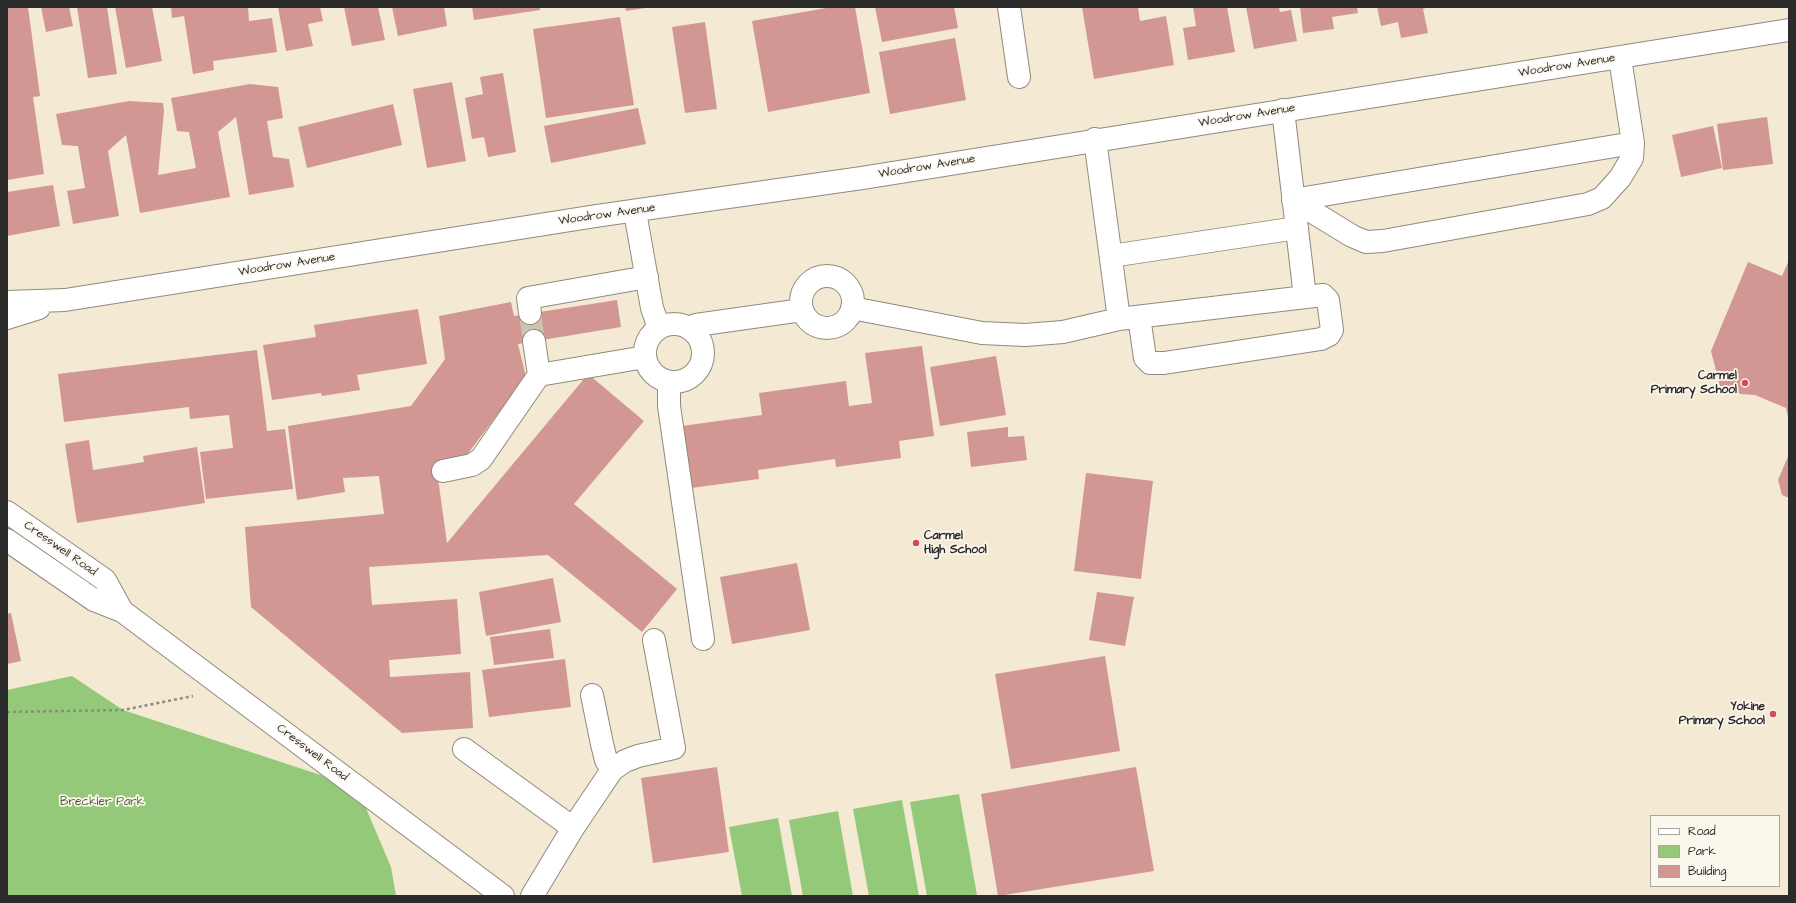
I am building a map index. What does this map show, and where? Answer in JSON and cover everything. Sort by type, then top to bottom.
[{"type":"main road","points":[[1009,7],[1019,77]]},
{"type":"main road","name":"Woodrow Avenue","points":[[7,302],[65,300],[596,216],[635,212],[862,178],[1095,139],[1620,58],[1789,30]]},
{"type":"main road","points":[[1293,200],[1352,236],[1366,242],[1383,241],[1588,204],[1602,198],[1620,178],[1632,158],[1633,143],[1620,58]]},
{"type":"main road","points":[[1283,110],[1305,297]]},
{"type":"main road","points":[[852,308],[982,333],[1024,335],[1063,332],[1129,318],[1323,294],[1328,300],[1332,330],[1329,335],[1321,339],[1164,363],[1150,363],[1145,358],[1129,318],[1111,256],[1095,139]]},
{"type":"main road","points":[[1293,200],[1633,143]]},
{"type":"main road","points":[[635,212],[652,308],[659,328]]},
{"type":"main road","points":[[1111,256],[1297,228]]},
{"type":"main road","points":[[825,276],[834,277],[843,282],[849,289],[853,298],[852,308],[847,318],[839,325],[828,328],[817,326],[808,320],[802,310],[801,301],[803,292],[816,278],[825,276]]},
{"type":"main road","points":[[530,313],[528,298],[647,277]]},
{"type":"main road","name":"Woodrow Avenue","points":[[7,318],[65,300]]},
{"type":"main road","points":[[690,328],[696,324],[802,310]]},
{"type":"main road","points":[[669,324],[679,324],[690,328],[698,335],[702,345],[703,357],[699,368],[691,377],[680,381],[669,382],[658,377],[650,368],[645,357],[646,345],[651,336],[659,328],[669,324]]},
{"type":"main road","points":[[443,471],[472,465],[481,459],[539,375],[534,341]]},
{"type":"main road","points":[[539,375],[645,357]]},
{"type":"main road","points":[[669,382],[669,406],[703,639]]},
{"type":"main road","name":"Cresswell Road","points":[[7,512],[105,580],[122,611]]},
{"type":"main road","name":"Cresswell Road","points":[[7,540],[94,600],[122,611],[503,896]]},
{"type":"main road","points":[[532,896],[573,828],[612,770],[625,761],[638,756],[674,748],[654,640]]},
{"type":"main road","points":[[592,695],[606,760],[612,770]]},
{"type":"main road","points":[[464,749],[573,828]]},
{"type":"path","points":[[7,712],[123,710],[227,690]]},
{"type":"green space","name":"Breckler Park","points":[[72,676],[123,710],[357,787],[391,867],[396,896],[7,896],[7,690]]},
{"type":"green space","points":[[959,794],[977,895],[927,896],[910,802]]},
{"type":"green space","points":[[902,800],[919,896],[869,896],[853,809]]},
{"type":"green space","points":[[838,811],[853,896],[803,896],[789,820]]},
{"type":"green space","points":[[778,818],[792,896],[742,896],[729,827]]},
{"type":"building","points":[[7,7],[28,7],[40,96],[33,97],[44,174],[7,180],[8,156]]},
{"type":"building","points":[[41,7],[69,7],[73,26],[46,32]]},
{"type":"building","points":[[77,7],[107,7],[117,74],[88,78]]},
{"type":"building","points":[[115,7],[152,7],[162,61],[126,68]]},
{"type":"building","points":[[171,7],[248,7],[249,21],[272,18],[277,52],[213,61],[214,70],[193,74],[184,16],[172,18]]},
{"type":"building","points":[[278,7],[320,7],[323,21],[308,24],[313,46],[286,51]]},
{"type":"building","points":[[344,7],[378,7],[385,40],[352,46]]},
{"type":"building","points":[[392,7],[444,7],[447,26],[398,36]]},
{"type":"building","points":[[472,7],[540,7],[540,10],[474,20]]},
{"type":"building","points":[[625,7],[645,7],[645,8],[626,11]]},
{"type":"building","points":[[832,7],[855,7],[870,93],[768,112],[752,21]]},
{"type":"building","points":[[875,7],[954,7],[958,28],[882,42]]},
{"type":"building","points":[[1082,7],[1138,7],[1140,21],[1166,16],[1174,65],[1094,79]]},
{"type":"building","points":[[1193,7],[1227,7],[1235,52],[1188,60],[1183,28],[1196,26]]},
{"type":"building","points":[[1246,7],[1279,7],[1280,12],[1291,10],[1297,41],[1254,49]]},
{"type":"building","points":[[1300,7],[1357,7],[1358,13],[1332,17],[1334,29],[1303,33]]},
{"type":"building","points":[[1377,7],[1428,7],[1423,9],[1428,33],[1401,38],[1398,22],[1381,26]]},
{"type":"building","points":[[620,17],[634,105],[546,118],[533,29]]},
{"type":"building","points":[[705,22],[717,109],[685,113],[672,27]]},
{"type":"building","points":[[955,38],[966,100],[890,114],[879,52]]},
{"type":"building","points":[[503,73],[516,152],[488,157],[484,137],[472,139],[465,98],[483,94],[480,77]]},
{"type":"building","points":[[452,82],[466,161],[427,168],[413,89]]},
{"type":"building","points":[[250,84],[278,87],[283,118],[267,121],[273,157],[289,159],[294,187],[249,195],[236,117],[218,132],[230,197],[140,213],[126,135],[108,151],[119,216],[73,224],[67,191],[85,188],[78,146],[62,145],[56,114],[129,101],[163,103],[164,111],[158,175],[196,168],[189,132],[177,131],[171,98]]},
{"type":"building","points":[[393,104],[402,145],[307,168],[298,127]]},
{"type":"building","points":[[638,108],[646,144],[551,163],[544,126]]},
{"type":"building","points":[[1767,117],[1773,164],[1723,170],[1717,124]]},
{"type":"building","points":[[1713,126],[1722,168],[1681,177],[1672,135]]},
{"type":"building","points":[[53,185],[60,226],[7,236],[7,192]]},
{"type":"building","points":[[1789,260],[1788,417],[1786,408],[1755,395],[1741,394],[1720,386],[1711,351],[1748,262],[1782,276]]},
{"type":"building","points":[[617,300],[621,327],[518,344],[526,377],[463,460],[436,464],[447,543],[588,374],[644,421],[574,504],[677,589],[642,632],[548,555],[369,567],[372,605],[457,599],[461,654],[389,660],[390,677],[470,672],[473,728],[402,733],[251,607],[245,527],[384,514],[379,476],[343,478],[345,492],[297,500],[288,426],[411,406],[445,359],[439,316],[511,302],[514,316]]},
{"type":"building","points":[[418,309],[427,364],[357,375],[360,390],[322,396],[321,393],[272,400],[263,345],[316,337],[314,325]]},
{"type":"building","points":[[922,346],[934,436],[899,441],[901,458],[836,467],[835,459],[758,470],[759,479],[691,488],[682,426],[762,415],[759,393],[846,381],[849,406],[872,403],[865,353]]},
{"type":"building","points":[[257,350],[267,431],[285,429],[293,489],[206,499],[200,452],[233,448],[229,415],[190,419],[189,407],[64,422],[58,374]]},
{"type":"building","points":[[996,356],[1006,415],[940,426],[930,367]]},
{"type":"building","points":[[1008,427],[1008,437],[1024,436],[1027,460],[971,467],[967,432]]},
{"type":"building","points":[[89,440],[93,470],[144,462],[143,456],[197,447],[205,503],[77,523],[65,444]]},
{"type":"building","points":[[1789,454],[1789,498],[1782,495],[1778,480]]},
{"type":"building","points":[[1086,473],[1153,481],[1141,579],[1074,571]]},
{"type":"building","points":[[797,563],[810,630],[732,644],[720,577]]},
{"type":"building","points":[[553,578],[561,622],[486,636],[479,592]]},
{"type":"building","points":[[1097,592],[1134,597],[1125,646],[1089,640]]},
{"type":"building","points":[[11,613],[21,661],[7,664],[7,614]]},
{"type":"building","points":[[550,629],[554,658],[494,665],[490,637]]},
{"type":"building","points":[[1105,656],[1120,751],[1011,769],[995,674]]},
{"type":"building","points":[[565,659],[571,707],[489,717],[482,670]]},
{"type":"building","points":[[717,767],[729,852],[653,863],[641,778]]},
{"type":"building","points":[[1136,767],[1154,871],[998,896],[981,794]]},
{"type":"tunnel","points":[[530,313],[534,341]]},
{"type":"place","name":"Carmel Primary School","points":[[1745,383]]},
{"type":"place","name":"Carmel High School","points":[[916,543]]},
{"type":"place","name":"Yokine Primary School","points":[[1773,714]]}]
